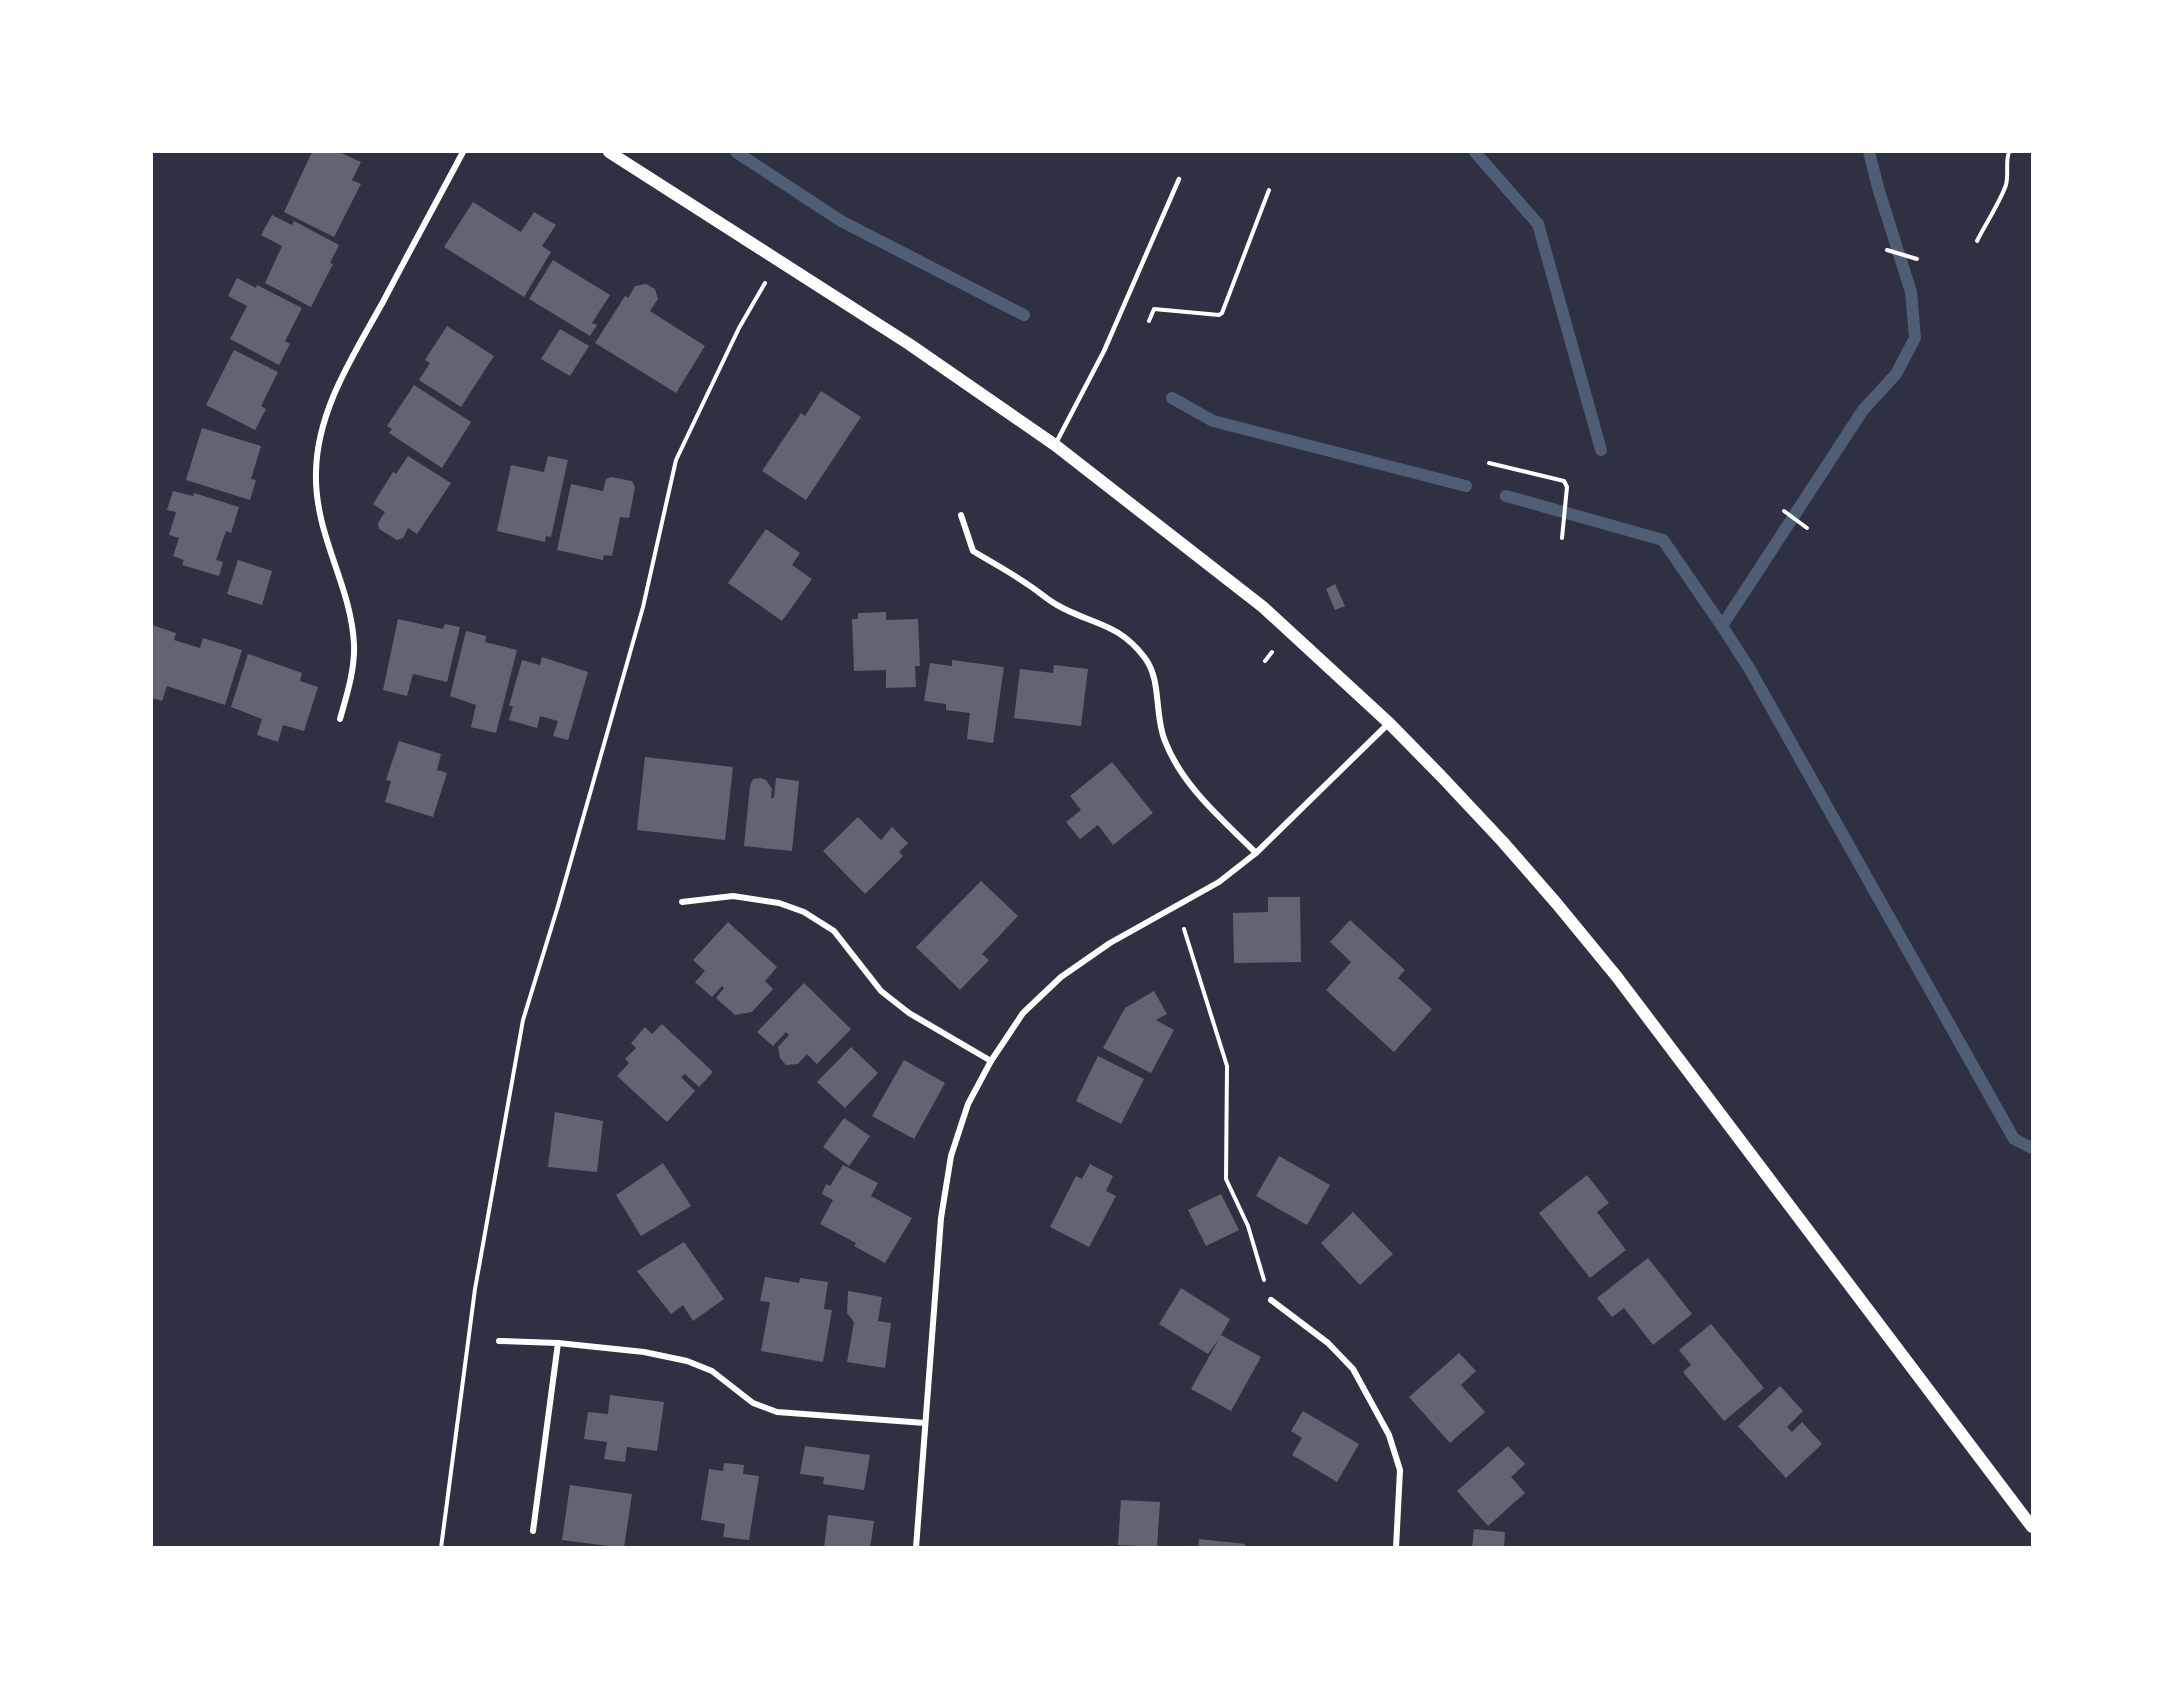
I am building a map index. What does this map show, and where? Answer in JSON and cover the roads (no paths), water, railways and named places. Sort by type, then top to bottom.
[{"type":"main road","points":[[609,152],[909,344],[1054,445],[1263,607],[1389,723],[1502,841],[1617,977],[2032,1527]]},
{"type":"street","points":[[340,719],[352,678],[354,643],[344,592],[330,556],[318,513],[316,470],[323,426],[339,384],[463,152]]},
{"type":"street","points":[[962,515],[973,551],[1028,584],[1056,605],[1105,624],[1128,638],[1147,660],[1156,685],[1164,740],[1178,769],[1204,800],[1257,853]]},
{"type":"street","points":[[916,1548],[941,1218],[951,1156],[968,1104],[991,1061],[1023,1013],[1061,977],[1110,943],[1219,882],[1257,853],[1389,723]]},
{"type":"street","points":[[682,902],[733,896],[779,903],[804,912],[834,931],[881,991],[909,1013],[991,1061]]},
{"type":"street","points":[[1271,1300],[1328,1343],[1353,1369],[1389,1435],[1400,1470],[1396,1548]]},
{"type":"street","points":[[499,1341],[558,1343],[644,1352],[687,1361],[712,1371],[753,1403],[777,1412],[925,1423]]},
{"type":"street","points":[[533,1532],[558,1343]]},
{"type":"lane","points":[[1054,445],[1104,351],[1179,178]]},
{"type":"waterway","points":[[736,152],[841,221],[1024,315]]},
{"type":"waterway","points":[[1475,152],[1538,224],[1601,450]]},
{"type":"waterway","points":[[1506,496],[1663,540],[1722,626],[1863,410],[1896,374],[1915,338],[1911,292],[1869,152]]},
{"type":"waterway","points":[[1172,398],[1213,421],[1466,486]]},
{"type":"waterway","points":[[1722,626],[1749,668],[2014,1139],[2032,1148]]}]
